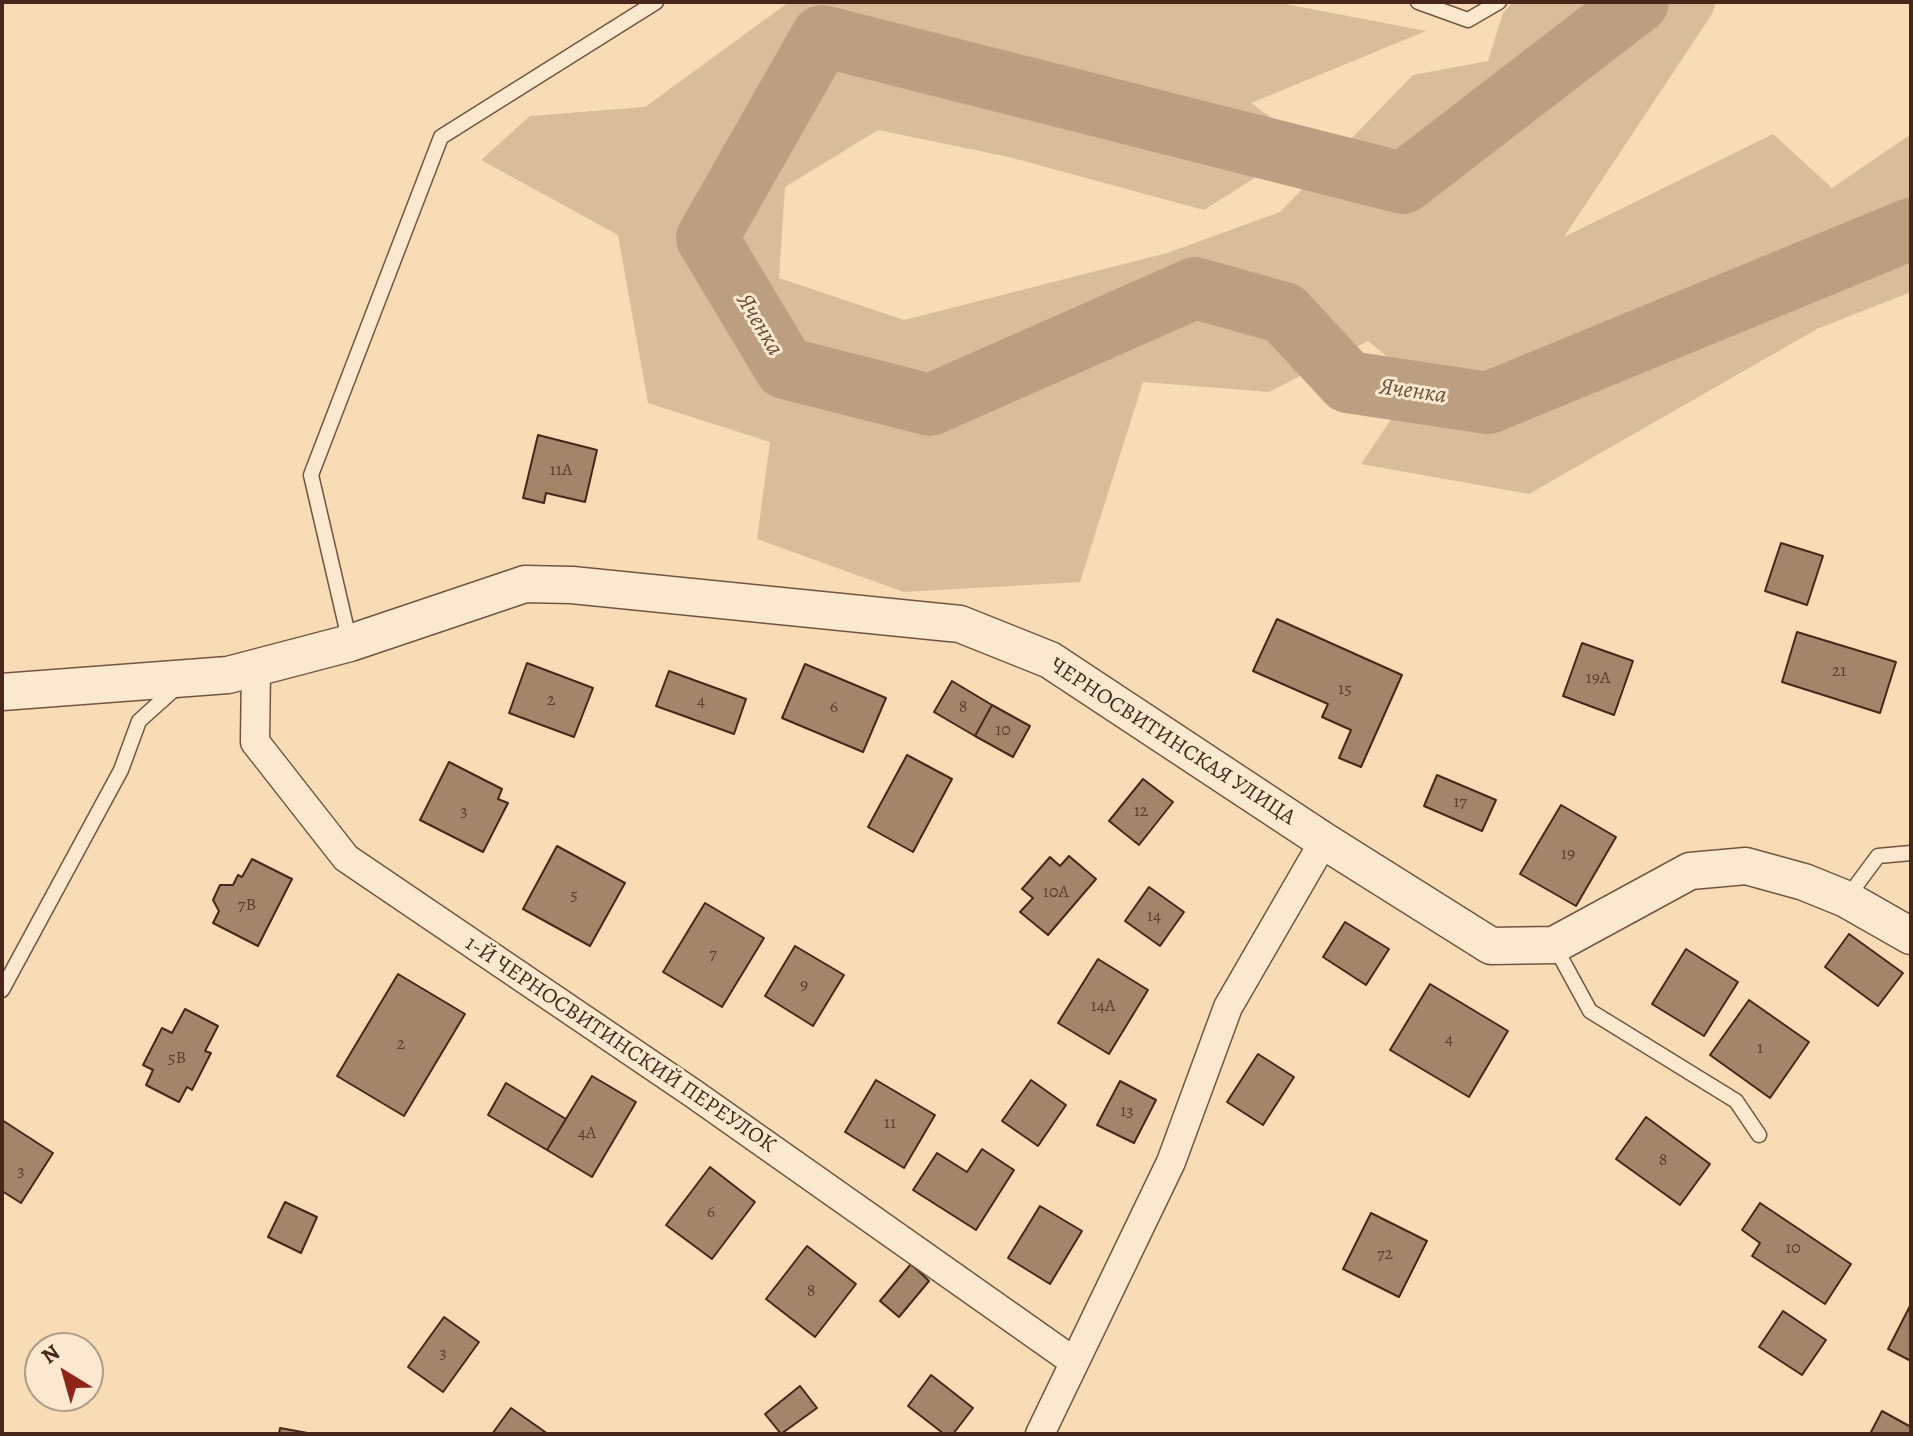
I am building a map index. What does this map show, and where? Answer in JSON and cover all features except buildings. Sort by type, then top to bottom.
[{"type":"street","name":"ЧЕРНОСВИТИНСКАЯ УЛИЦА","points":[[2,692],[228,675],[350,643],[525,584],[572,585],[960,624],[1050,660],[1324,841],[1491,946],[1554,945],[1690,871],[1746,866],[1804,882],[1846,899],[1911,936]]},
{"type":"street","name":"1-Й ЧЕРНОСВИТИНСКИЙ ПЕРЕУЛОК","points":[[256,668],[255,742],[346,858],[694,1094],[1073,1361]]},
{"type":"street","points":[[1040,1434],[1171,1162],[1228,1007],[1324,841]]},
{"type":"lane","points":[[350,643],[311,475],[441,137],[656,2]]},
{"type":"lane","points":[[1418,2],[1468,20],[1499,2]]},
{"type":"lane","points":[[2,990],[121,770],[139,721],[185,679]]},
{"type":"lane","points":[[1846,899],[1878,856],[1911,853]]},
{"type":"lane","points":[[1554,945],[1590,1011],[1736,1101],[1759,1135]]},
{"type":"shaded area","points":[[789,2],[1275,2],[1426,31],[1251,103],[1308,144],[1204,210],[1009,157],[878,130],[785,187],[779,278],[904,320],[1167,253],[1280,212],[1413,75],[1488,61],[1503,13],[1513,2],[1716,2],[1712,14],[1564,237],[1773,134],[1832,188],[1911,134],[1911,292],[1817,329],[1529,494],[1361,464],[1417,381],[1368,341],[1269,392],[1143,382],[1080,582],[904,592],[757,539],[770,442],[648,403],[618,235],[481,160],[530,116],[645,107]]},
{"type":"waterway","name":"Яченка","points":[[1638,2],[1403,183],[822,36],[707,238],[785,368],[930,405],[1195,288],[1284,313],[1348,382],[1488,403],[1911,229]]}]
